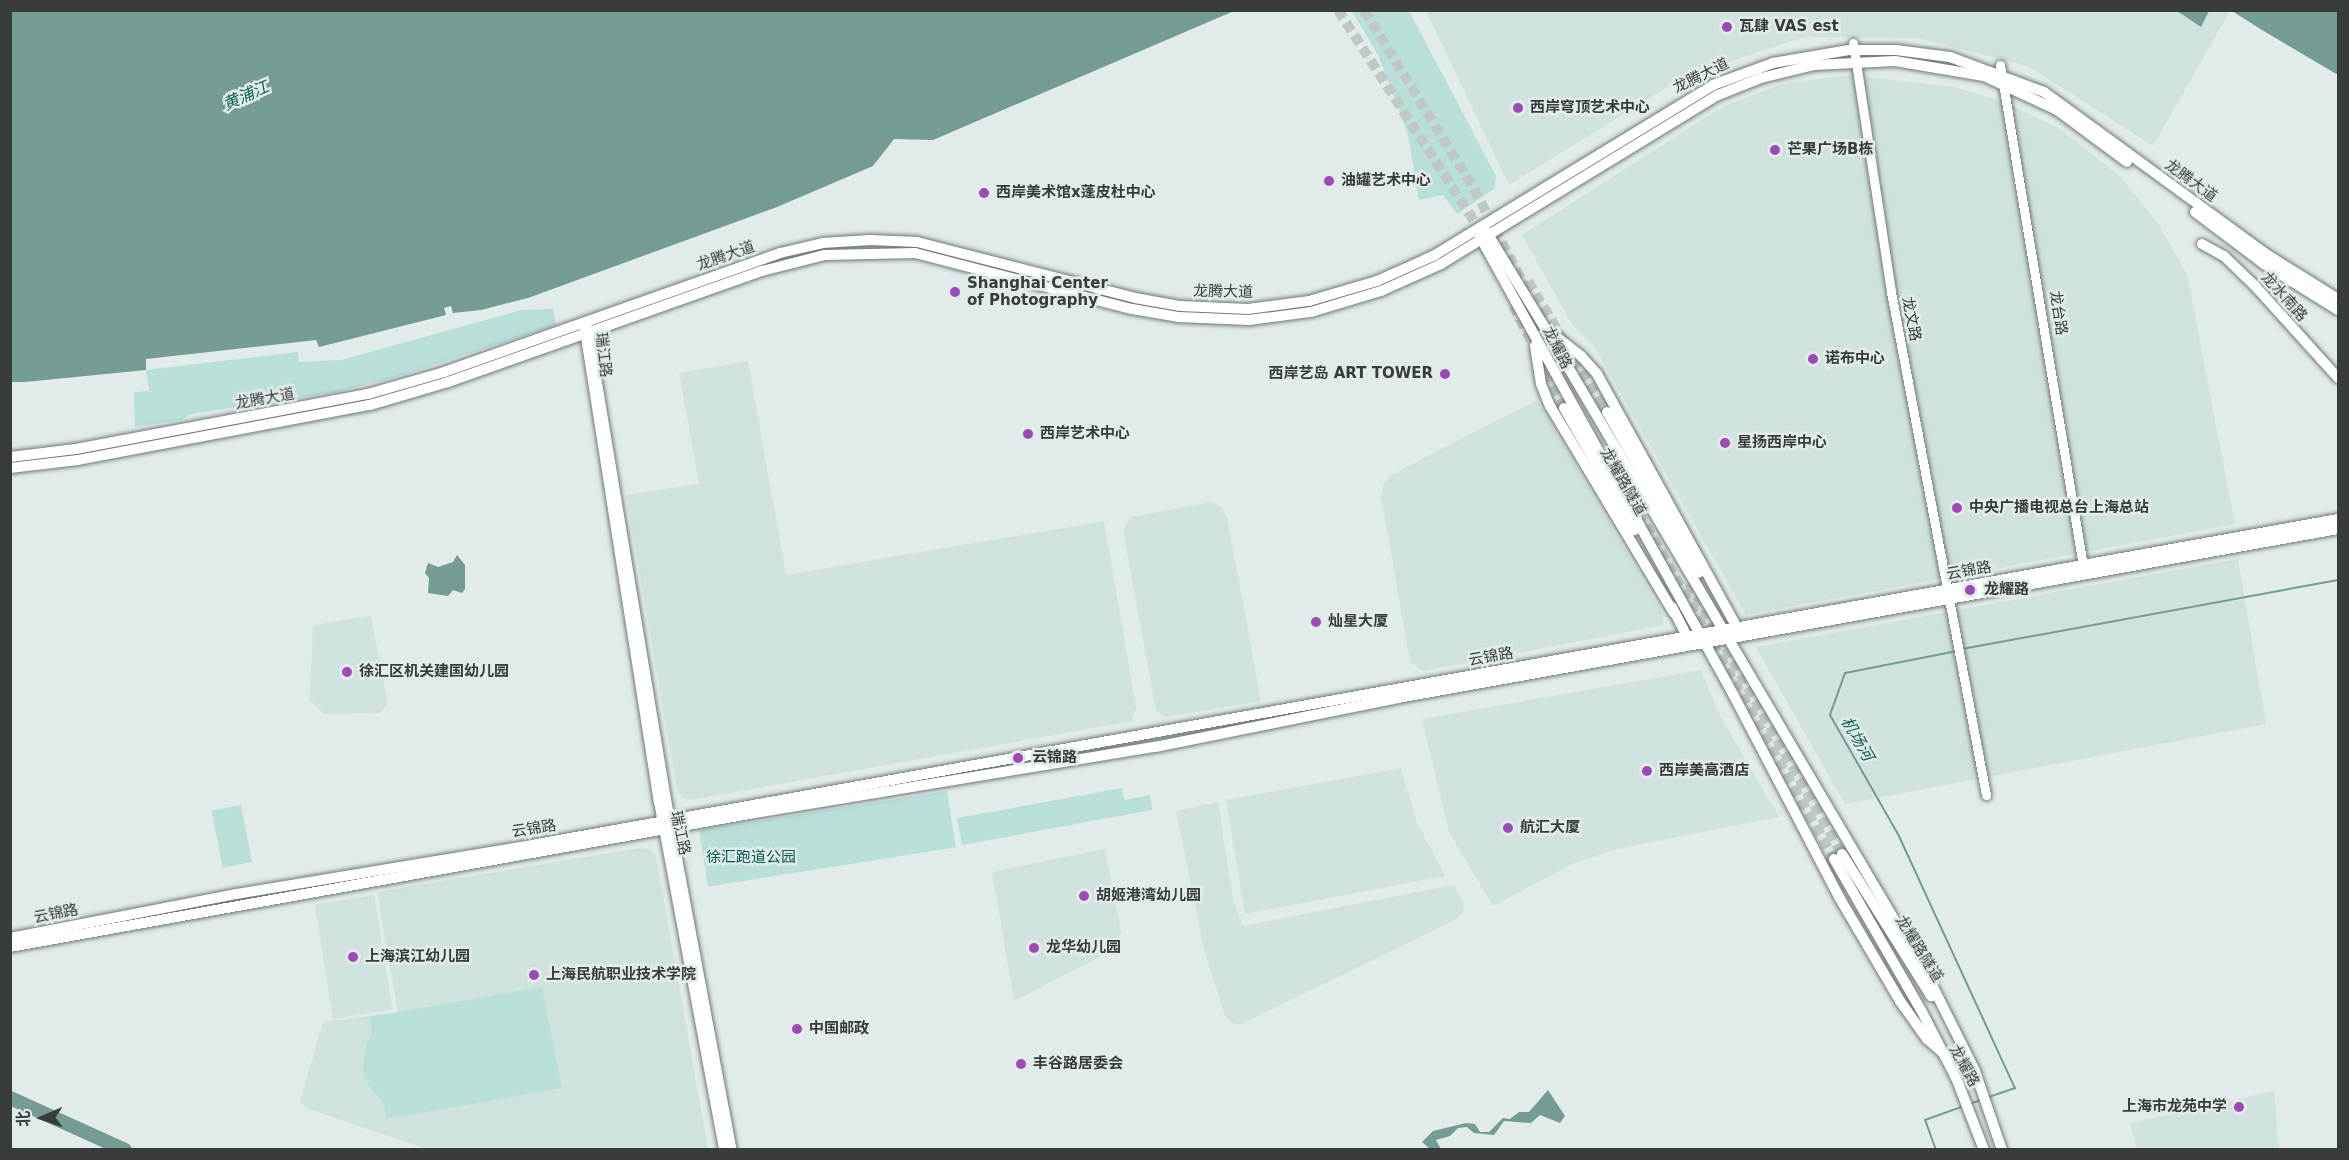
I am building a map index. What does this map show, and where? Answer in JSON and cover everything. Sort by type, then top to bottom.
[{"type":"main road","name":"龙腾大道","points":[[10,457],[76,449],[359,396],[428,377],[780,253],[823,243],[870,240],[942,247],[1157,303],[1214,309],[1268,307],[1309,301],[1377,281],[1435,255],[1718,95],[1776,74],[1854,51],[1918,63],[2002,73],[2190,204],[2338,299]]},
{"type":"main road","name":"龙腾大道","points":[[2190,204],[2264,264],[2338,310]]},
{"type":"main road","name":"龙腾大道","points":[[10,468],[78,460],[370,405],[587,333],[783,264],[825,255],[870,251],[939,258],[1160,314],[1214,320],[1269,319],[1320,310],[1381,291],[1441,264],[1481,229]]},
{"type":"main road","name":"龙耀路","points":[[1481,229],[1522,312],[1679,610]]},
{"type":"main road","name":"龙耀路","points":[[1481,229],[1545,328],[1928,977],[1970,1061],[2002,1149]]},
{"type":"main road","name":"龙水南路","points":[[2202,244],[2224,256],[2255,286],[2338,378]]},
{"type":"main road","name":"龙耀路","points":[[1522,312],[1550,406],[1679,610],[1701,639],[1844,906],[1900,1001],[1927,1039],[1943,1053],[1968,1105],[1984,1149]]},
{"type":"main road","name":"龙耀路","points":[[1545,328],[1581,356],[1597,374],[1737,628]]},
{"type":"main road","name":"龙耀路隧道","points":[[1564,408],[1679,610],[1687,637]]},
{"type":"main road","name":"龙耀路隧道","points":[[1607,412],[1699,573],[1717,618]]},
{"type":"main road","name":"云锦路","points":[[10,938],[236,894],[1146,748],[1727,634],[2338,519]]},
{"type":"main road","name":"云锦路","points":[[1727,634],[1737,628],[2338,528]]},
{"type":"main road","name":"龙耀路隧道","points":[[1699,573],[1727,608]]},
{"type":"main road","name":"云锦路","points":[[10,947],[1687,637],[1701,639]]},
{"type":"main road","name":"龙耀路隧道","points":[[1943,1053],[1838,857],[1970,1061]]},
{"type":"street","name":"龙文路","points":[[1854,51],[1891,291],[1948,594],[1961,650],[1986,795]]},
{"type":"street","name":"龙台路","points":[[2002,73],[2083,566]]},
{"type":"street","name":"瑞江路","points":[[584,322],[723,1149]]},
{"type":"street","name":"瑞江路","points":[[668,825],[732,1149]]},
{"type":"shaded area","points":[[1426,11],[2230,11],[2153,146],[2028,66],[1917,38],[1803,37],[1682,78],[1509,185]]},
{"type":"shaded area","points":[[1849,75],[1955,87],[2006,103],[2060,129],[2122,178],[2158,224],[2187,274],[2235,524],[1746,615],[1595,348],[1572,324],[1522,235],[1722,107],[1782,84]]},
{"type":"shaded area","points":[[748,361],[786,575],[1104,521],[1136,708],[1132,721],[691,800],[683,798],[677,790],[626,495],[699,484],[679,373]]},
{"type":"shaded area","points":[[1537,400],[1662,612],[1664,625],[1423,671],[1410,662],[1381,496],[1384,483],[1393,474]]},
{"type":"shaded area","points":[[1211,502],[1221,507],[1227,517],[1261,701],[1165,717],[1156,710],[1123,531],[1131,517]]},
{"type":"shaded area","points":[[2238,559],[2266,724],[1845,804],[1756,647]]},
{"type":"shaded area","name":"徐汇区机关建国幼儿园","points":[[371,616],[388,704],[380,713],[324,714],[310,700],[313,625]]},
{"type":"shaded area","points":[[1701,670],[1719,714],[1779,817],[1620,848],[1572,864],[1493,906],[1449,832],[1422,719]]},
{"type":"shaded area","points":[[1401,768],[1417,823],[1445,876],[1245,914],[1226,800]]},
{"type":"shaded area","points":[[1218,802],[1233,900],[1243,926],[1453,885],[1464,903],[1463,912],[1456,919],[1242,1024],[1234,1024],[1225,1016],[1204,950],[1176,811]]},
{"type":"shaded area","name":"上海民航职业技术学院","points":[[639,848],[649,849],[656,856],[708,1149],[427,1149],[306,1108],[300,1101],[323,1022],[398,1012],[377,892]]},
{"type":"shaded area","points":[[1105,849],[1121,932],[1111,951],[1014,1001],[992,872]]},
{"type":"shaded area","name":"上海滨江幼儿园","points":[[374,895],[392,1010],[333,1019],[315,904]]},
{"type":"shaded area","name":"上海市龙苑中学","points":[[2274,1091],[2279,1149],[2137,1149],[2130,1123]]},
{"type":"green space","points":[[1352,11],[1409,11],[1496,176],[1494,189],[1457,214],[1443,195],[1419,200],[1408,135],[1379,57]]},
{"type":"green space","points":[[553,309],[556,325],[400,376],[332,393],[190,414],[182,420],[135,427],[134,392],[149,391],[146,370],[298,352],[299,362],[341,360],[522,310]]},
{"type":"green space","points":[[1122,788],[1124,800],[1150,795],[1152,810],[962,845],[957,818]]},
{"type":"green space","name":"徐汇跑道公园","points":[[947,791],[956,847],[708,887],[699,830]]},
{"type":"green space","points":[[241,805],[252,862],[223,868],[212,811]]},
{"type":"green space","points":[[542,987],[562,1088],[386,1119],[384,1103],[367,1084],[363,1069],[366,1045],[372,1033],[370,1017]]},
{"type":"water","name":"黄浦江","points":[[11,10],[1234,11],[933,140],[894,139],[873,166],[777,207],[528,298],[481,310],[453,313],[451,306],[444,308],[446,315],[319,347],[316,340],[146,359],[146,370],[10,382]]},
{"type":"water","points":[[2177,11],[2209,11],[2201,27]]},
{"type":"water","points":[[2232,11],[2338,11],[2338,75],[2262,30]]},
{"type":"water","points":[[457,555],[465,565],[465,589],[462,593],[453,590],[448,596],[428,593],[429,578],[425,573],[428,563],[438,567],[453,562]]},
{"type":"water","points":[[1548,1090],[1565,1116],[1560,1123],[1540,1115],[1531,1123],[1504,1121],[1494,1135],[1474,1133],[1467,1127],[1458,1128],[1450,1136],[1436,1140],[1441,1149],[1430,1149],[1422,1142],[1433,1131],[1466,1123],[1475,1124],[1480,1132],[1489,1132],[1503,1118],[1510,1119],[1519,1112],[1529,1112]]},
{"type":"waterway","name":"机场河","points":[[1962,649],[2338,580]]},
{"type":"waterway","name":"机场河","points":[[1957,651],[1845,673],[1830,715],[1898,834],[2015,1088],[1989,1097]]},
{"type":"waterway","points":[[10,1098],[125,1150]]},
{"type":"waterway","name":"机场河","points":[[1969,1104],[1981,1100]]},
{"type":"waterway","name":"机场河","points":[[1936,1150],[1925,1120],[1964,1106]]},
{"type":"tunnel","points":[[1338,10],[1483,235]]},
{"type":"tunnel","points":[[1364,10],[1474,189],[1527,291]]},
{"type":"tunnel","points":[[1528,281],[1607,412]]},
{"type":"tunnel","points":[[1513,305],[1564,408]]},
{"type":"tunnel","points":[[1624,486],[1834,859]]},
{"type":"tunnel","points":[[1689,583],[1842,854]]},
{"type":"place","name":"瓦肆 VAS est","points":[[1727,27]]},
{"type":"place","name":"西岸穹顶艺术中心","points":[[1518,108]]},
{"type":"place","name":"芒果广场B栋","points":[[1775,150]]},
{"type":"place","name":"油罐艺术中心","points":[[1329,181]]},
{"type":"place","name":"西岸美术馆x蓬皮杜中心","points":[[984,193]]},
{"type":"place","name":"Shanghai Center of Photography","points":[[955,292]]},
{"type":"place","name":"诺布中心","points":[[1813,359]]},
{"type":"place","name":"西岸艺岛 ART TOWER","points":[[1445,374]]},
{"type":"place","name":"西岸艺术中心","points":[[1028,434]]},
{"type":"place","name":"星扬西岸中心","points":[[1725,443]]},
{"type":"place","name":"中央广播电视总台上海总站","points":[[1957,508]]},
{"type":"place","name":"龙耀路","points":[[1970,590]]},
{"type":"place","name":"灿星大厦","points":[[1316,622]]},
{"type":"place","name":"徐汇区机关建国幼儿园","points":[[347,672]]},
{"type":"place","name":"云锦路","points":[[1018,758]]},
{"type":"place","name":"西岸美高酒店","points":[[1647,771]]},
{"type":"place","name":"航汇大厦","points":[[1508,828]]},
{"type":"place","name":"胡姬港湾幼儿园","points":[[1084,896]]},
{"type":"place","name":"龙华幼儿园","points":[[1034,948]]},
{"type":"place","name":"上海滨江幼儿园","points":[[353,957]]},
{"type":"place","name":"上海民航职业技术学院","points":[[534,975]]},
{"type":"place","name":"中国邮政","points":[[797,1029]]},
{"type":"place","name":"丰谷路居委会","points":[[1021,1064]]},
{"type":"place","name":"上海市龙苑中学","points":[[2239,1107]]}]
